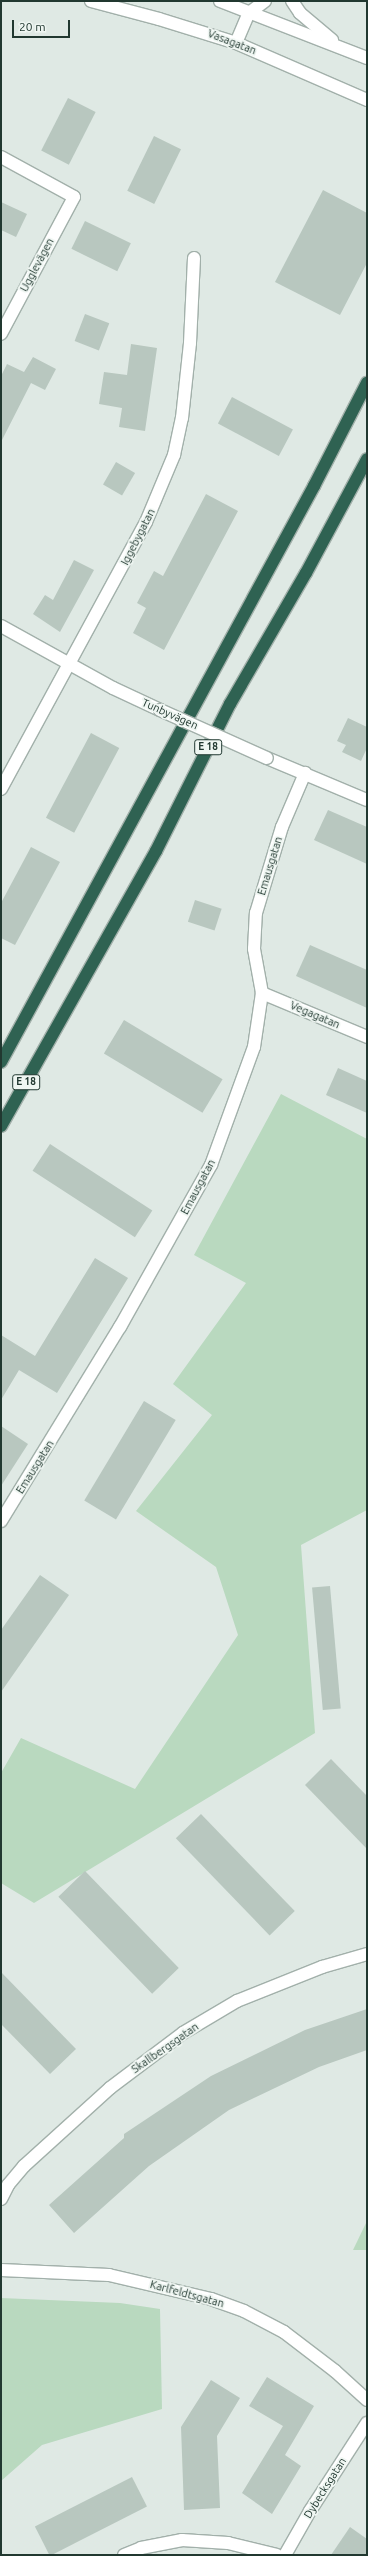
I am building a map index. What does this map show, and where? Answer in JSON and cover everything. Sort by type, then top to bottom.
[{"type":"highway","name":"E 18","points":[[1,1062],[314,486],[367,383]]},
{"type":"highway","name":"E 18","points":[[1,1126],[156,851],[230,704],[306,573],[367,459]]},
{"type":"street","name":"Vasagatan","points":[[91,1],[160,18],[236,43],[367,100]]},
{"type":"street","points":[[220,1],[248,7],[367,58]]},
{"type":"street","points":[[248,7],[265,1]]},
{"type":"street","points":[[292,1],[300,13],[339,46]]},
{"type":"street","points":[[236,43],[248,7]]},
{"type":"street","name":"Ugglevägen","points":[[1,157],[74,197],[1,334]]},
{"type":"street","name":"Iggebygatan","points":[[1,789],[70,665],[146,522],[174,455],[182,418],[190,343],[194,258]]},
{"type":"street","name":"Tunbyvägen","points":[[1,626],[113,688],[267,758],[367,799]]},
{"type":"street","name":"Emausgatan","points":[[1,1521],[120,1327],[212,1165],[254,1047],[262,993],[254,949],[256,913],[282,827],[305,773]]},
{"type":"street","name":"Vegagatan","points":[[262,993],[367,1037]]},
{"type":"street","name":"Skallbergsgatan","points":[[1,2199],[8,2185],[24,2166],[110,2088],[183,2033],[237,2001],[322,1967],[367,1954]]},
{"type":"street","name":"Karlfeldtsgatan","points":[[1,2270],[109,2276],[211,2299],[244,2311],[284,2332],[334,2370],[367,2400]]},
{"type":"street","name":"Dybecksgatan","points":[[285,2555],[310,2511],[367,2423]]},
{"type":"street","points":[[124,2555],[141,2548],[182,2540],[228,2543],[277,2555]]},
{"type":"green space","points":[[281,1094],[367,1139],[367,1510],[301,1545],[315,1733],[34,1903],[1,1883],[1,1773],[21,1738],[135,1789],[238,1635],[216,1567],[136,1511],[212,1415],[173,1384],[246,1283],[194,1255]]},
{"type":"green space","points":[[367,2221],[367,2250],[353,2250]]},
{"type":"green space","points":[[1,2298],[120,2303],[160,2309],[162,2409],[42,2445],[1,2481]]},
{"type":"building","points":[[68,98],[96,112],[69,165],[41,151]]},
{"type":"building","points":[[154,136],[181,149],[154,204],[127,191]]},
{"type":"building","points":[[323,190],[367,213],[367,263],[340,315],[275,282]]},
{"type":"building","points":[[1,202],[27,214],[16,237],[1,230]]},
{"type":"building","points":[[85,221],[131,243],[117,271],[71,249]]},
{"type":"building","points":[[85,314],[109,323],[99,350],[75,341]]},
{"type":"building","points":[[131,344],[157,348],[145,431],[119,427],[122,408],[99,404],[104,372],[127,375]]},
{"type":"building","points":[[33,357],[56,369],[45,390],[31,383],[1,442],[1,376],[7,364],[24,372]]},
{"type":"building","points":[[232,397],[293,429],[279,456],[218,423]]},
{"type":"building","points":[[116,462],[135,473],[122,496],[103,485]]},
{"type":"building","points":[[206,494],[238,511],[164,650],[133,633],[146,608],[137,603],[154,571],[163,576]]},
{"type":"building","points":[[74,560],[94,570],[60,632],[33,614],[45,595],[53,600]]},
{"type":"building","points":[[348,718],[367,727],[367,748],[361,761],[342,752],[346,745],[337,741]]},
{"type":"building","points":[[91,733],[119,748],[74,833],[46,818]]},
{"type":"building","points":[[328,810],[367,827],[367,864],[314,840]]},
{"type":"building","points":[[31,847],[60,862],[15,945],[1,938],[1,903]]},
{"type":"building","points":[[195,900],[222,909],[215,931],[188,922]]},
{"type":"building","points":[[310,945],[367,970],[367,1008],[296,976]]},
{"type":"building","points":[[124,1020],[223,1079],[202,1113],[104,1053]]},
{"type":"building","points":[[338,1068],[367,1081],[367,1113],[326,1095]]},
{"type":"building","points":[[50,1144],[152,1210],[135,1237],[33,1171]]},
{"type":"building","points":[[95,1258],[128,1278],[57,1393],[19,1370],[1,1400],[1,1335],[35,1356]]},
{"type":"building","points":[[144,1401],[176,1420],[116,1519],[84,1500]]},
{"type":"building","points":[[1,1426],[28,1444],[1,1486]]},
{"type":"building","points":[[40,1575],[69,1595],[1,1692],[1,1630]]},
{"type":"building","points":[[330,1586],[341,1709],[323,1710],[312,1588]]},
{"type":"building","points":[[331,1759],[367,1796],[367,1849],[305,1785]]},
{"type":"building","points":[[201,1814],[295,1911],[270,1935],[176,1838]]},
{"type":"building","points":[[85,1871],[179,1968],[152,1994],[58,1897]]},
{"type":"building","points":[[1,1972],[76,2049],[50,2074],[1,2024]]},
{"type":"building","points":[[367,2009],[367,2050],[319,2067],[229,2110],[149,2166],[74,2233],[49,2205],[124,2138],[124,2134],[211,2076],[305,2030]]},
{"type":"building","points":[[267,2377],[314,2406],[285,2455],[301,2466],[272,2514],[242,2493],[283,2426],[249,2406]]},
{"type":"building","points":[[211,2380],[240,2398],[217,2436],[220,2508],[184,2510],[181,2427]]},
{"type":"building","points":[[132,2477],[147,2506],[52,2555],[49,2555],[35,2526]]},
{"type":"building","points":[[350,2527],[367,2539],[367,2555],[331,2555]]}]
